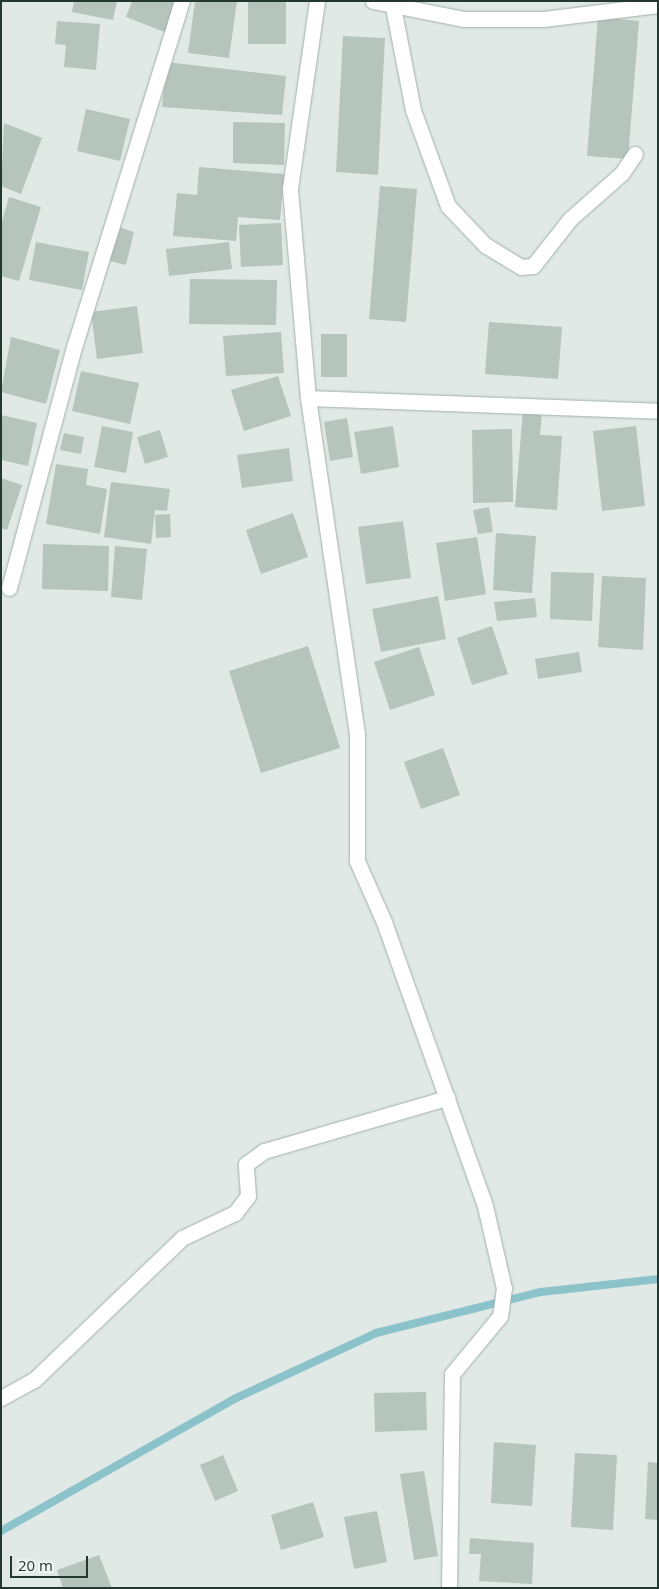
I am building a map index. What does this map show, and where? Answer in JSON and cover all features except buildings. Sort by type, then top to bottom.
[{"type":"street","points":[[9,588],[74,344],[182,1]]},
{"type":"street","points":[[318,1],[290,189],[308,398],[357,734],[358,861],[384,922],[485,1206],[504,1288],[500,1316],[452,1374],[449,1588]]},
{"type":"street","points":[[373,1],[393,7],[464,19],[543,19],[658,5]]},
{"type":"street","points":[[393,7],[413,110],[448,206],[485,244],[521,267],[533,266],[570,219],[622,173],[635,154]]},
{"type":"street","points":[[308,398],[658,411]]},
{"type":"street","points":[[1,1398],[34,1380],[182,1238],[235,1213],[248,1196],[246,1164],[264,1151],[447,1098]]},
{"type":"waterway","points":[[1,1531],[234,1399],[376,1333],[541,1292],[658,1279]]}]
